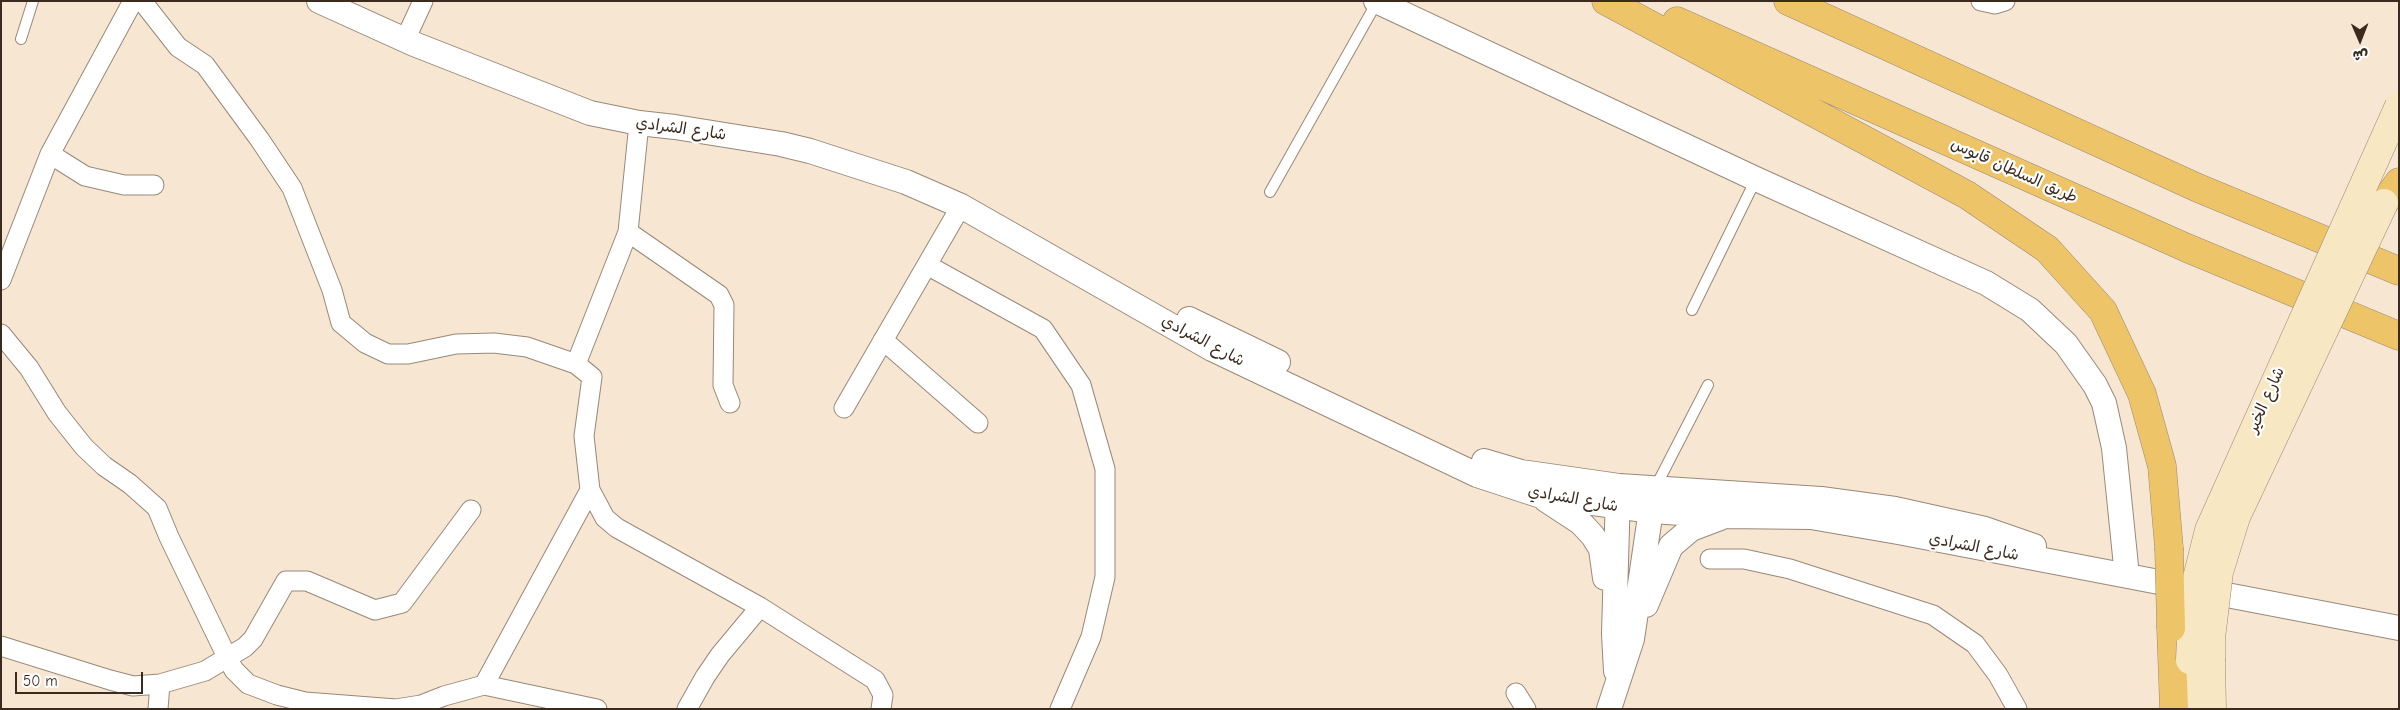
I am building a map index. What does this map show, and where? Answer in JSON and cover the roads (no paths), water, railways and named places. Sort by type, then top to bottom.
[{"type":"highway","points":[[1606,1],[1967,195],[2047,249],[2102,311],[2142,394],[2162,466],[2170,548],[2174,709]]},
{"type":"highway","name":"طريق السلطان قابوس","points":[[1632,1],[2187,248],[2395,335]]},
{"type":"highway","points":[[1788,1],[2198,188],[2399,271]]},
{"type":"highway","points":[[2198,188],[2399,256]]},
{"type":"main road","name":"شارع الخير","points":[[2212,709],[2200,661],[2194,594],[2208,530],[2399,106]]},
{"type":"main road","name":"شارع الخير","points":[[2192,709],[2200,661],[2211,638],[2219,572],[2236,517],[2391,192],[2399,168]]},
{"type":"street","points":[[1,280],[50,154],[133,1]]},
{"type":"street","points":[[142,1],[178,47],[205,65],[292,188],[332,290],[341,323],[365,343],[388,354],[422,352],[456,344],[494,343],[527,347],[576,364],[592,377],[584,436],[590,490],[598,508],[617,528],[760,607],[875,680],[883,696],[881,709]]},
{"type":"street","name":"شارع الشرادي","points":[[319,1],[405,40],[590,113],[639,124],[675,127],[810,151],[906,182],[961,206],[1212,348],[1478,476],[1541,496],[1618,497],[1653,500],[1821,499],[1895,509],[1985,529],[2060,555],[2096,571]]},
{"type":"street","points":[[405,40],[422,1]]},
{"type":"street","points":[[1376,1],[1756,179],[1986,283],[2030,310],[2066,344],[2095,385],[2104,403],[2114,448],[2127,576]]},
{"type":"street","points":[[1981,1],[1995,4],[2005,1]]},
{"type":"street","points":[[576,364],[628,232],[639,124]]},
{"type":"street","points":[[50,154],[85,176],[124,185],[154,184]]},
{"type":"street","points":[[844,408],[961,206]]},
{"type":"street","points":[[628,232],[719,295],[724,305],[723,385],[730,403]]},
{"type":"street","name":"شارع الشرادي","points":[[1042,252],[1118,284],[1486,462],[1618,497]]},
{"type":"street","points":[[927,265],[1043,329],[1081,385],[1105,469],[1105,577],[1091,637],[1060,709]]},
{"type":"street","points":[[1,334],[29,368],[57,413],[84,447],[104,466],[157,508],[168,537],[227,657],[234,670],[248,684],[304,705],[396,708],[421,705],[444,696],[484,685],[597,709]]},
{"type":"street","points":[[883,340],[978,423]]},
{"type":"street","points":[[484,685],[590,490]]},
{"type":"street","points":[[1541,496],[1581,523],[1601,549],[1623,636]]},
{"type":"street","points":[[1618,497],[1623,636]]},
{"type":"street","points":[[1609,709],[1617,680],[1623,636],[1653,500]]},
{"type":"street","name":"شارع الشرادي","points":[[1653,500],[1725,516],[1811,518],[1898,532],[2399,628]]},
{"type":"street","points":[[1,646],[133,686],[160,684],[205,671],[245,647],[253,639],[286,581],[307,581],[375,610],[402,603],[471,510]]},
{"type":"street","points":[[1623,636],[1671,546],[1691,529],[1725,516]]},
{"type":"street","points":[[1710,559],[1744,559],[1790,569],[1932,615],[1975,644],[1998,675],[2017,709]]},
{"type":"street","points":[[687,709],[720,655],[760,607]]},
{"type":"street","points":[[158,709],[160,684]]},
{"type":"lane","points":[[21,39],[33,1]]},
{"type":"lane","points":[[1270,192],[1376,1]]},
{"type":"lane","points":[[1692,310],[1756,179]]},
{"type":"lane","points":[[1653,500],[1708,385]]}]
